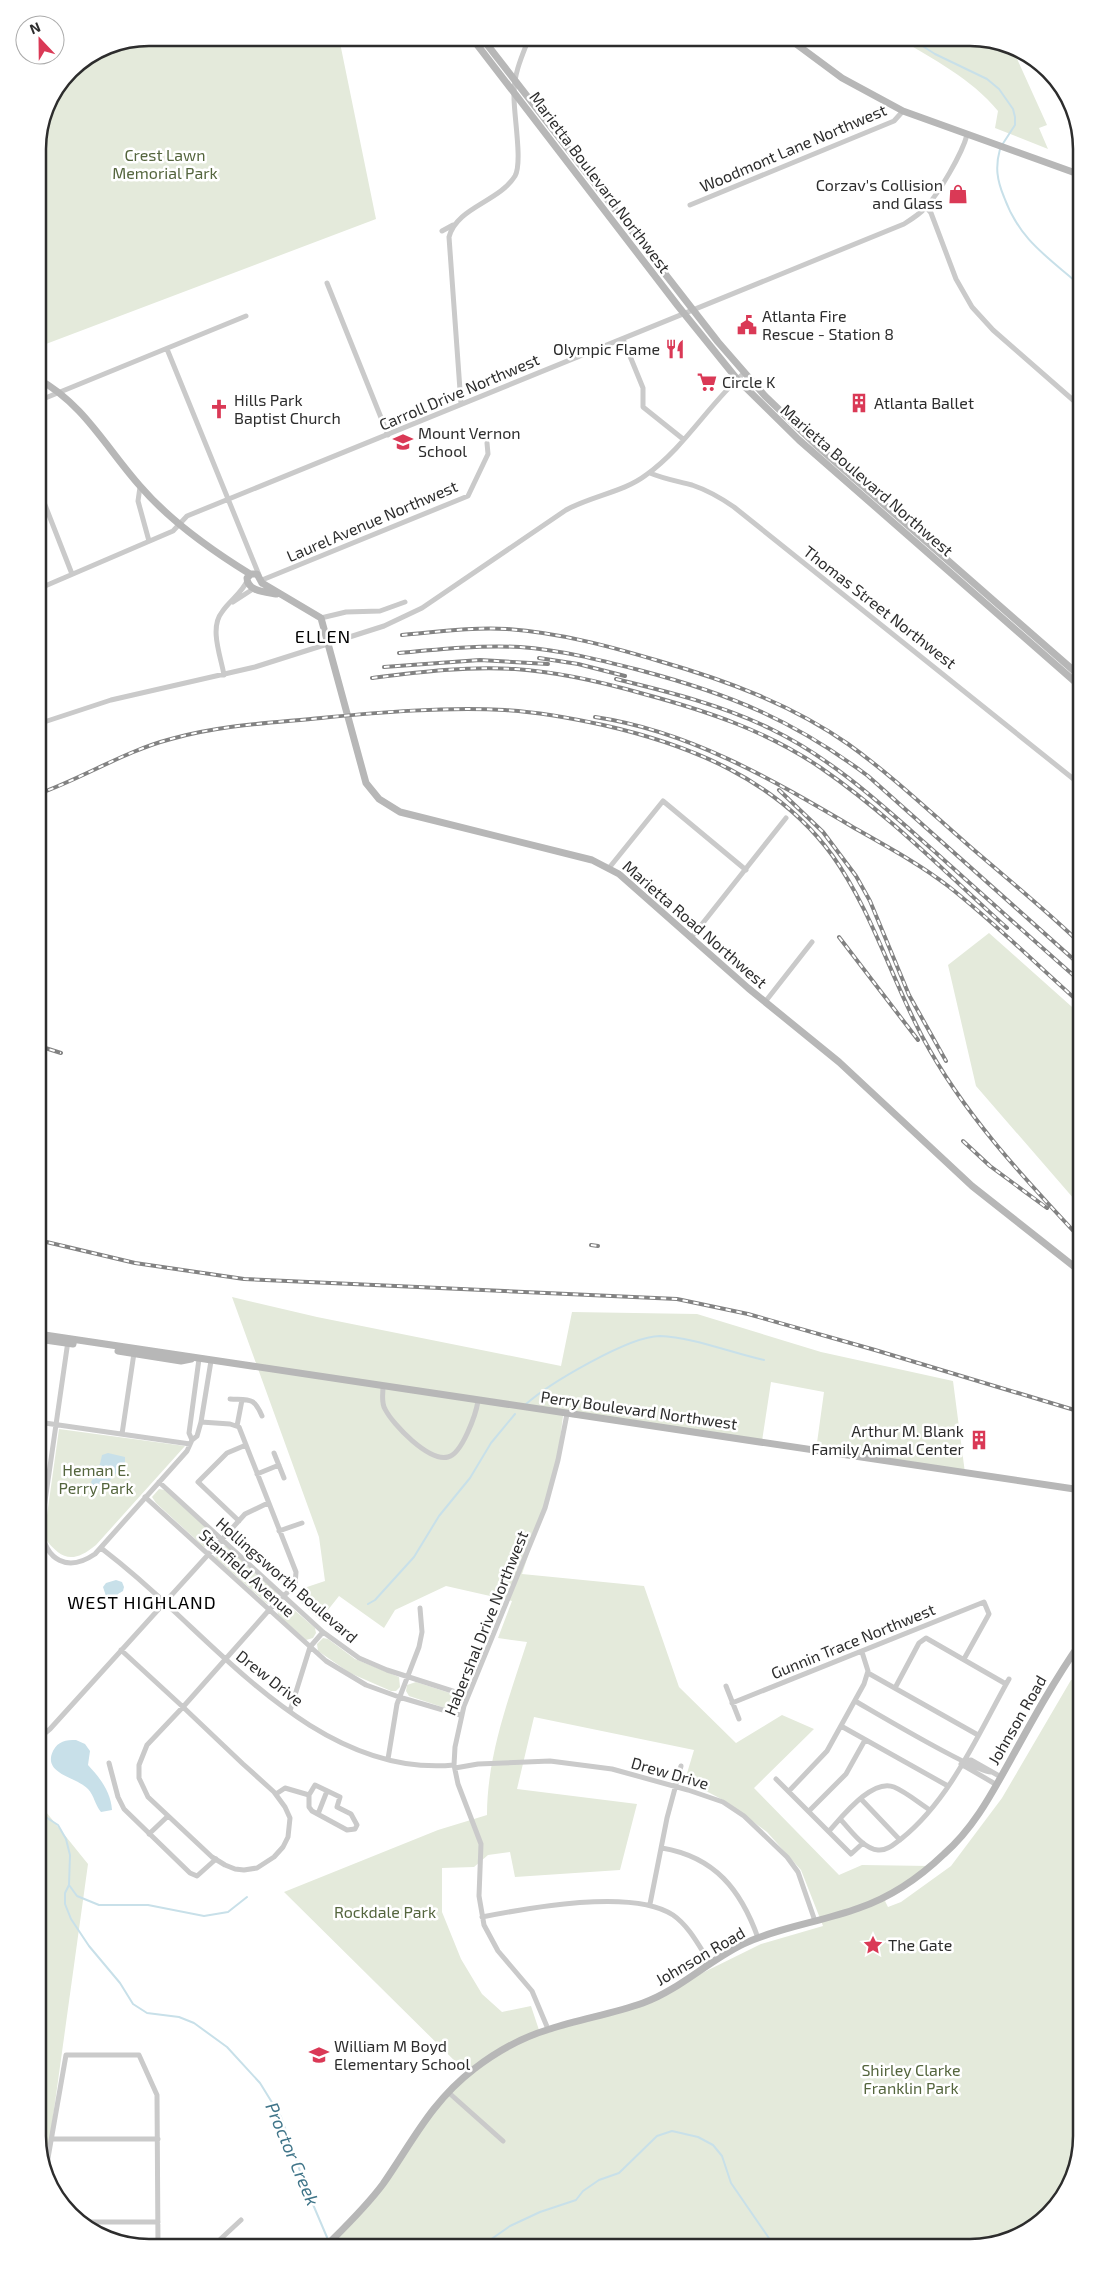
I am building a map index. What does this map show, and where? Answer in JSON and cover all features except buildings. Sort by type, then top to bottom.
[{"type":"street","name":"Marietta Boulevard Northwest","points":[[478,46],[684,314],[737,379],[798,440],[1073,679]]},
{"type":"street","points":[[488,46],[744,373],[815,444],[1073,669]]},
{"type":"street","points":[[461,404],[448,244],[454,224],[510,182],[518,170],[514,92],[515,80],[526,46]]},
{"type":"street","points":[[799,46],[842,78],[903,111],[1007,150],[1073,171]]},
{"type":"street","name":"Woodmont Lane Northwest","points":[[690,205],[894,121],[903,111]]},
{"type":"street","name":"Carroll Drive Northwest","points":[[46,585],[173,531],[187,516],[904,224],[926,207],[963,147],[967,135]]},
{"type":"street","points":[[926,207],[931,213],[961,290],[972,307],[993,330],[1073,399]]},
{"type":"street","points":[[442,231],[459,220]]},
{"type":"street","points":[[327,283],[388,435]]},
{"type":"street","points":[[46,398],[246,316]]},
{"type":"street","points":[[623,339],[643,388],[643,407],[683,439]]},
{"type":"street","points":[[169,348],[255,564],[255,589]]},
{"type":"street","points":[[46,721],[111,700],[273,662],[384,626],[422,608],[566,510],[584,500],[641,479],[683,439],[744,373]]},
{"type":"street","points":[[46,384],[59,393],[83,415],[140,487],[180,524],[239,568],[322,620],[346,612],[380,611],[404,602]]},
{"type":"street","name":"Laurel Avenue Northwest","points":[[254,578],[468,496],[488,454],[487,443]]},
{"type":"street","name":"Thomas Street Northwest","points":[[650,472],[666,480],[693,486],[722,499],[734,507],[1073,778]]},
{"type":"street","points":[[140,487],[138,501],[149,541]]},
{"type":"street","points":[[46,507],[72,574]]},
{"type":"street","points":[[254,578],[255,589]]},
{"type":"street","points":[[224,674],[216,635],[217,621],[221,613],[254,578]]},
{"type":"street","points":[[230,603],[255,589],[281,595]]},
{"type":"street","name":"Marietta Road Northwest","points":[[322,620],[366,783],[379,800],[393,809],[592,860],[619,874],[765,1002],[839,1062],[972,1186],[1073,1265]]},
{"type":"street","points":[[609,868],[662,801],[746,870]]},
{"type":"street","points":[[691,938],[786,818]]},
{"type":"street","points":[[765,1002],[812,942]]},
{"type":"street","name":"Perry Boulevard Northwest","points":[[46,1336],[181,1361],[195,1359]]},
{"type":"street","name":"Perry Boulevard Northwest","points":[[46,1340],[170,1352],[195,1359],[1073,1489]]},
{"type":"street","points":[[46,1486],[68,1341]]},
{"type":"street","points":[[122,1434],[134,1353]]},
{"type":"street","points":[[191,1442],[189,1433],[195,1359]]},
{"type":"street","points":[[46,1546],[54,1558],[77,1563],[89,1558],[101,1548],[187,1451],[191,1442],[197,1436],[202,1422],[211,1361]]},
{"type":"street","points":[[384,1387],[382,1401],[386,1410],[419,1448],[437,1457],[448,1457],[456,1452],[475,1415],[478,1400]]},
{"type":"street","points":[[230,1399],[252,1400],[257,1404],[262,1416]]},
{"type":"street","points":[[121,1650],[183,1707],[276,1794],[290,1818],[290,1826],[288,1837],[283,1847],[274,1857],[257,1868],[244,1870],[225,1865],[168,1816],[148,1796],[139,1778],[139,1765],[147,1745],[183,1707],[269,1610],[295,1585],[297,1580],[296,1572],[237,1426],[242,1400]]},
{"type":"street","name":"Habershal Drive Northwest","points":[[548,2029],[532,1991],[498,1951],[490,1938],[482,1917],[479,1896],[481,1844],[458,1784],[454,1747],[460,1715],[545,1508],[558,1460],[566,1414]]},
{"type":"street","points":[[202,1422],[237,1426]]},
{"type":"street","points":[[46,1423],[191,1442]]},
{"type":"street","points":[[239,1521],[198,1482],[227,1453],[246,1445]]},
{"type":"street","points":[[274,1453],[284,1478]]},
{"type":"street","points":[[257,1474],[279,1466]]},
{"type":"street","name":"Hollingsworth Boulevard","points":[[159,1482],[323,1632],[358,1658],[406,1677],[468,1696]]},
{"type":"street","name":"Stanfield Avenue","points":[[145,1497],[326,1661],[348,1676],[400,1697],[460,1715]]},
{"type":"street","points":[[46,1732],[245,1514],[268,1503]]},
{"type":"street","points":[[280,1531],[302,1523]]},
{"type":"street","name":"Drew Drive","points":[[101,1548],[164,1602],[254,1685],[290,1712],[331,1737],[358,1749],[388,1759],[432,1768],[550,1761],[612,1769],[675,1786],[723,1802],[744,1816],[786,1856],[798,1872],[815,1921]]},
{"type":"street","name":"Gunnin Trace Northwest","points":[[732,1703],[984,1602],[989,1614],[964,1660]]},
{"type":"street","points":[[388,1759],[400,1697],[419,1647],[422,1632],[420,1608]]},
{"type":"street","points":[[920,1628],[924,1639]]},
{"type":"street","points":[[290,1712],[310,1647],[323,1632]]},
{"type":"street","points":[[840,1819],[863,1843],[875,1850],[883,1850],[900,1840],[930,1810],[948,1786],[1008,1682],[964,1660],[930,1639],[924,1639],[919,1643],[895,1688]]},
{"type":"street","points":[[789,1791],[820,1759],[855,1701],[868,1673],[867,1664],[862,1652]]},
{"type":"street","name":"Johnson Road","points":[[334,2239],[372,2198],[422,2123],[448,2092],[474,2069],[495,2054],[522,2039],[548,2029],[645,2002],[670,1990],[732,1950],[758,1938],[861,1908],[889,1895],[919,1876],[946,1853],[967,1830],[997,1785],[1039,1708],[1073,1656]]},
{"type":"street","points":[[868,1673],[978,1735]]},
{"type":"street","points":[[726,1686],[739,1719]]},
{"type":"street","points":[[855,1701],[997,1785]]},
{"type":"street","points":[[841,1726],[948,1786]]},
{"type":"street","points":[[809,1811],[846,1774],[866,1740]]},
{"type":"street","points":[[109,1763],[121,1805],[190,1873],[196,1876],[216,1859]]},
{"type":"street","points":[[962,1763],[991,1772],[1001,1778]]},
{"type":"street","points":[[650,1904],[680,1766]]},
{"type":"street","points":[[776,1779],[851,1854],[863,1843]]},
{"type":"street","points":[[316,1785],[327,1791],[340,1797],[337,1807],[351,1814],[357,1825],[355,1829],[347,1830],[309,1807],[309,1795],[316,1785]]},
{"type":"street","points":[[829,1831],[869,1791],[878,1787],[893,1786],[930,1810]]},
{"type":"street","points":[[276,1794],[285,1788],[309,1795]]},
{"type":"street","points":[[318,1814],[327,1791]]},
{"type":"street","points":[[861,1799],[900,1840]]},
{"type":"street","points":[[149,1834],[168,1816]]},
{"type":"street","points":[[662,1848],[689,1855],[721,1875],[744,1904],[758,1938]]},
{"type":"street","points":[[482,1917],[549,1904],[598,1902],[650,1904],[666,1910],[681,1922],[710,1963]]},
{"type":"street","points":[[48,2157],[66,2055],[139,2055],[157,2095],[158,2239]]},
{"type":"street","points":[[448,2092],[503,2140]]},
{"type":"street","points":[[52,2139],[158,2139]]},
{"type":"street","points":[[221,2239],[241,2220]]},
{"type":"street","points":[[93,2222],[158,2222]]},
{"type":"green space","name":"Crest Lawn Memorial Park","points":[[142,46],[341,46],[376,219],[46,344],[46,142],[48,129],[54,110],[67,86],[81,72],[110,54]]},
{"type":"green space","points":[[911,46],[977,46],[990,48],[1016,57],[1047,125],[1039,128],[1048,149],[995,128],[998,111],[976,89],[951,70]]},
{"type":"green space","points":[[989,933],[1073,1008],[1073,1198],[976,1086],[948,965]]},
{"type":"green space","points":[[232,1297],[317,1317],[561,1366],[572,1312],[697,1314],[821,1352],[953,1381],[965,1473],[816,1450],[824,1392],[771,1382],[762,1441],[563,1416],[556,1472],[522,1574],[644,1586],[679,1687],[736,1743],[782,1715],[814,1729],[754,1788],[839,1875],[862,1865],[930,1866],[889,1895],[885,1901],[888,1907],[901,1902],[951,1866],[1002,1798],[1071,1680],[1073,1680],[1073,2136],[1071,2156],[1067,2169],[1062,2182],[1047,2204],[1033,2218],[1009,2231],[977,2239],[336,2239],[367,2207],[413,2134],[468,2074],[284,1892],[438,1830],[487,1815],[491,1771],[500,1727],[527,1642],[498,1638],[512,1601],[446,1586],[395,1610],[384,1628],[339,1596],[320,1620],[297,1599],[301,1589],[325,1581],[319,1537]],"holes":[[[534,1717],[694,1750],[685,1780],[725,1801],[767,1832],[801,1870],[823,1926],[761,1944],[690,1979],[607,2016],[540,2033],[531,2006],[502,2012],[482,1994],[461,1959],[442,1912],[442,1868],[474,1867],[488,1855],[510,1852],[515,1877],[620,1870],[637,1804],[517,1789]]]},
{"type":"green space","name":"Heman E. Perry Park","points":[[59,1429],[185,1446],[96,1545],[81,1555],[68,1557],[56,1551],[46,1540],[46,1523]]},
{"type":"green space","points":[[159,1489],[165,1490],[214,1535],[214,1543],[209,1547],[204,1547],[156,1503],[152,1497]]},
{"type":"green space","points":[[226,1546],[273,1589],[277,1594],[275,1600],[268,1604],[265,1602],[216,1558],[217,1549]]},
{"type":"green space","points":[[285,1602],[315,1628],[316,1633],[313,1638],[306,1640],[278,1615],[277,1607]]},
{"type":"green space","points":[[323,1638],[328,1639],[355,1659],[399,1677],[400,1687],[396,1691],[391,1691],[350,1673],[318,1651],[317,1644]]},
{"type":"green space","points":[[416,1682],[456,1695],[458,1699],[455,1707],[448,1709],[409,1696],[406,1691],[407,1685]]},
{"type":"green space","points":[[46,1812],[88,1864],[48,2155],[46,2143]]},
{"type":"water","points":[[108,1453],[125,1457],[125,1463],[104,1487],[99,1489],[93,1487],[91,1482],[96,1474],[94,1472],[100,1464],[102,1455]]},
{"type":"water","points":[[116,1580],[122,1582],[123,1591],[118,1594],[117,1599],[107,1599],[103,1587],[106,1583]]},
{"type":"water","points":[[76,1740],[85,1744],[90,1751],[88,1765],[97,1775],[110,1797],[112,1810],[101,1812],[88,1789],[56,1770],[52,1765],[53,1751],[57,1745],[66,1741]]},
{"type":"waterway","points":[[922,46],[987,79],[999,89],[1013,109],[1015,117],[1015,125],[1002,145]]},
{"type":"waterway","points":[[1000,149],[997,168],[998,179],[1004,197],[1018,225],[1046,257],[1073,279]]},
{"type":"waterway","points":[[525,1405],[551,1385],[570,1374],[610,1352],[646,1338],[660,1336],[685,1339],[764,1360]]},
{"type":"waterway","points":[[368,1604],[375,1600],[414,1557],[439,1516],[470,1478],[491,1443],[515,1414]]},
{"type":"waterway","name":"Proctor Creek","points":[[46,1817],[58,1825],[66,1839],[70,1855],[69,1885],[65,1893],[65,1904],[71,1919],[89,1946],[120,1983],[133,2004],[147,2013],[179,2017],[194,2023],[227,2047],[260,2083],[281,2117],[306,2188],[328,2239]]},
{"type":"waterway","points":[[69,1885],[77,1896],[99,1905],[148,1905],[204,1916],[228,1912],[247,1897]]},
{"type":"waterway","name":"Proctor Creek","points":[[491,2239],[510,2226],[540,2212],[576,2200],[583,2191],[599,2180],[619,2173],[657,2136],[672,2131],[698,2137],[713,2145],[722,2156],[731,2183],[770,2239]]},
{"type":"railway","points":[[402,635],[454,630],[507,629],[565,637],[622,650],[684,668],[733,685],[781,705],[848,744],[879,768],[909,792],[1073,937]]},
{"type":"railway","points":[[399,653],[490,647],[550,650],[595,659],[672,679],[732,699],[759,711],[813,739],[868,776],[1073,959]]},
{"type":"railway","points":[[539,658],[578,664],[625,676]]},
{"type":"railway","points":[[384,667],[480,660],[548,664]]},
{"type":"railway","points":[[372,678],[479,668],[548,672],[628,690],[691,708],[736,724],[779,743],[821,768],[846,786],[917,845],[1007,928]]},
{"type":"railway","points":[[616,679],[675,694],[734,713],[771,729],[815,754],[857,784],[1073,975]]},
{"type":"railway","points":[[46,791],[137,750],[189,734],[246,725],[413,711],[459,709],[530,712],[636,733],[700,755],[730,769],[759,786],[810,829],[832,855],[859,899],[923,1038],[939,1066],[956,1092],[995,1143],[1073,1230]]},
{"type":"railway","points":[[595,717],[663,733],[728,759],[790,791],[901,854],[937,878],[965,900],[1073,997]]},
{"type":"railway","points":[[779,790],[823,832],[856,876],[870,901],[909,995],[946,1061]]},
{"type":"railway","points":[[839,937],[918,1040]]},
{"type":"railway","points":[[46,1048],[61,1053]]},
{"type":"railway","points":[[963,1141],[990,1166],[1047,1208]]},
{"type":"railway","points":[[46,1242],[135,1263],[244,1279],[677,1299],[748,1314],[1073,1410]]},
{"type":"railway","points":[[591,1245],[598,1246]]},
{"type":"place","name":"Corzav's Collision and Glass","points":[[958,194]]},
{"type":"place","name":"Atlanta Fire Rescue - Station 8","points":[[747,325]]},
{"type":"place","name":"Olympic Flame","points":[[675,349]]},
{"type":"place","name":"Circle K","points":[[707,382]]},
{"type":"place","name":"Atlanta Ballet","points":[[859,403]]},
{"type":"place","name":"Hills Park Baptist Church","points":[[219,409]]},
{"type":"place","name":"Mount Vernon School","points":[[403,442]]},
{"type":"place","name":"Arthur M. Blank Family Animal Center","points":[[979,1440]]},
{"type":"place","name":"The Gate","points":[[873,1945]]},
{"type":"place","name":"William M Boyd Elementary School","points":[[319,2055]]},
{"type":"district","name":"ELLEN","points":[[323,637]]},
{"type":"district","name":"WEST HIGHLAND","points":[[142,1603]]},
{"type":"park label","name":"Rockdale Park","points":[[385,1912]]},
{"type":"park label","name":"Shirley Clarke Franklin Park","points":[[911,2079]]}]
